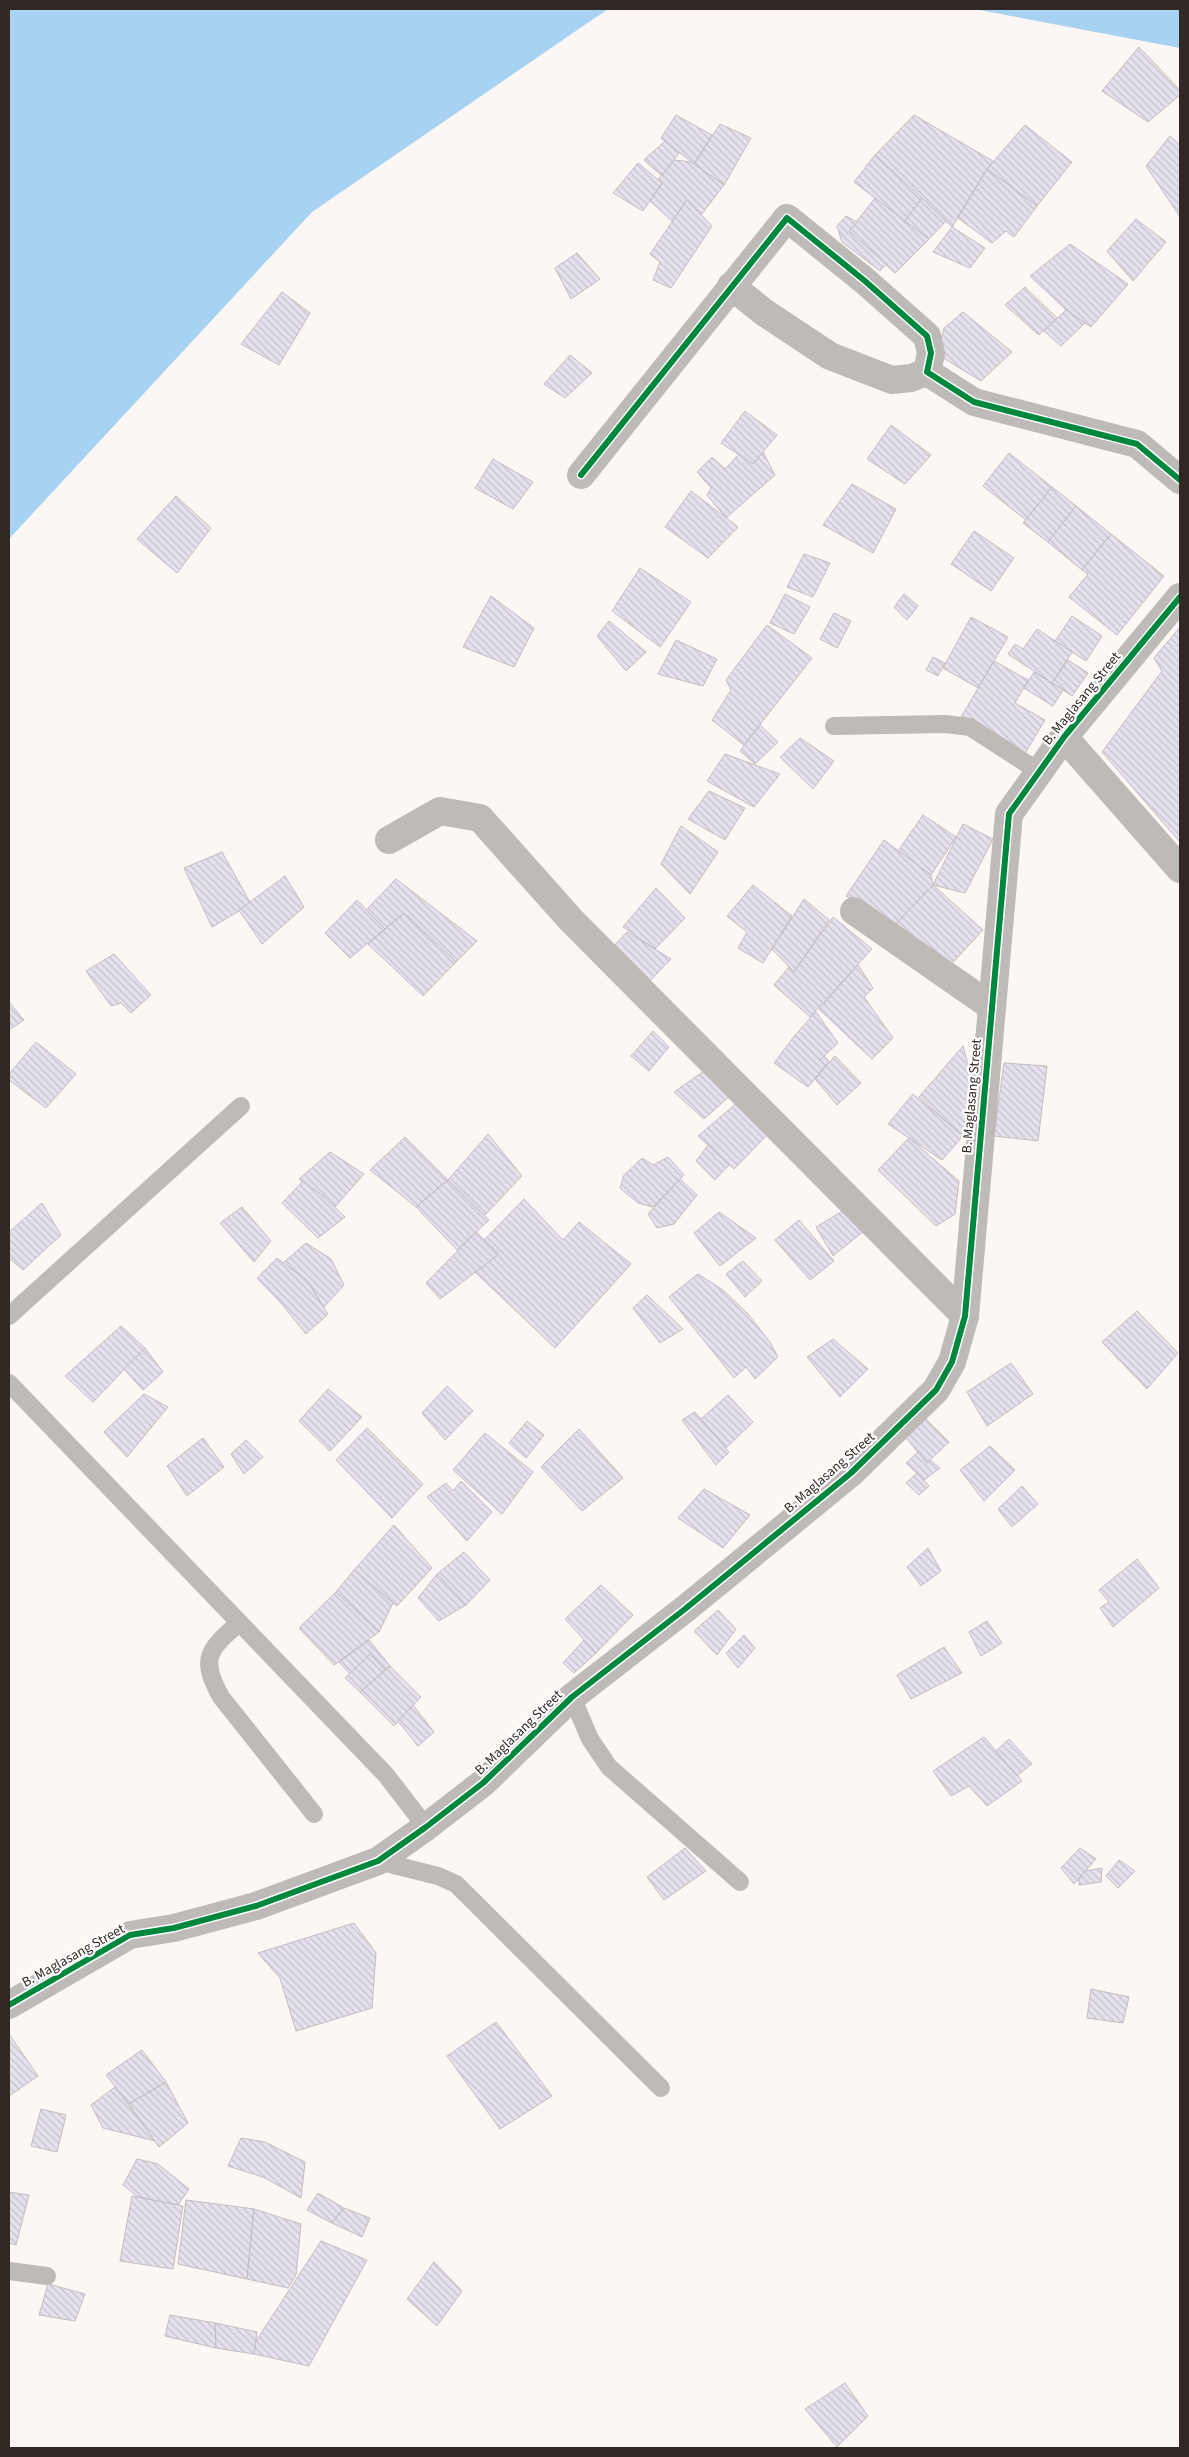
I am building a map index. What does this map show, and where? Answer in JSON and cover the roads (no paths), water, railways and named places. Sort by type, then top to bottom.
[{"type":"street","points":[[581,476],[787,218],[865,281],[927,336],[931,353],[927,372]]},
{"type":"street","points":[[731,286],[765,313],[830,356],[892,380],[911,378],[927,372]]},
{"type":"street","points":[[927,372],[974,402],[1137,444],[1180,480]]},
{"type":"street","name":"B. Maglasang Street","points":[[9,2005],[130,1935],[174,1928],[256,1906],[378,1861],[483,1783],[572,1697],[685,1609],[851,1473],[936,1390],[952,1362],[965,1316],[1009,814],[1064,736],[1180,597]]},
{"type":"street","points":[[1064,736],[1180,869]]},
{"type":"street","points":[[389,840],[440,811],[480,818],[571,920],[965,1316]]},
{"type":"street","points":[[854,911],[992,1007]]},
{"type":"lane","points":[[834,726],[945,724],[970,727],[1038,771]]},
{"type":"lane","points":[[9,1316],[241,1106]]},
{"type":"lane","points":[[9,1383],[386,1775],[426,1827]]},
{"type":"lane","points":[[239,1623],[214,1645],[210,1654],[212,1681],[221,1697],[314,1814]]},
{"type":"lane","points":[[572,1697],[590,1739],[609,1767],[740,1882]]},
{"type":"lane","points":[[378,1861],[438,1876],[456,1884],[662,2088]]},
{"type":"lane","points":[[9,2271],[47,2276]]},
{"type":"water","points":[[9,9],[608,9],[312,212],[9,539]]},
{"type":"water","points":[[974,9],[1180,9],[1180,48]]}]
